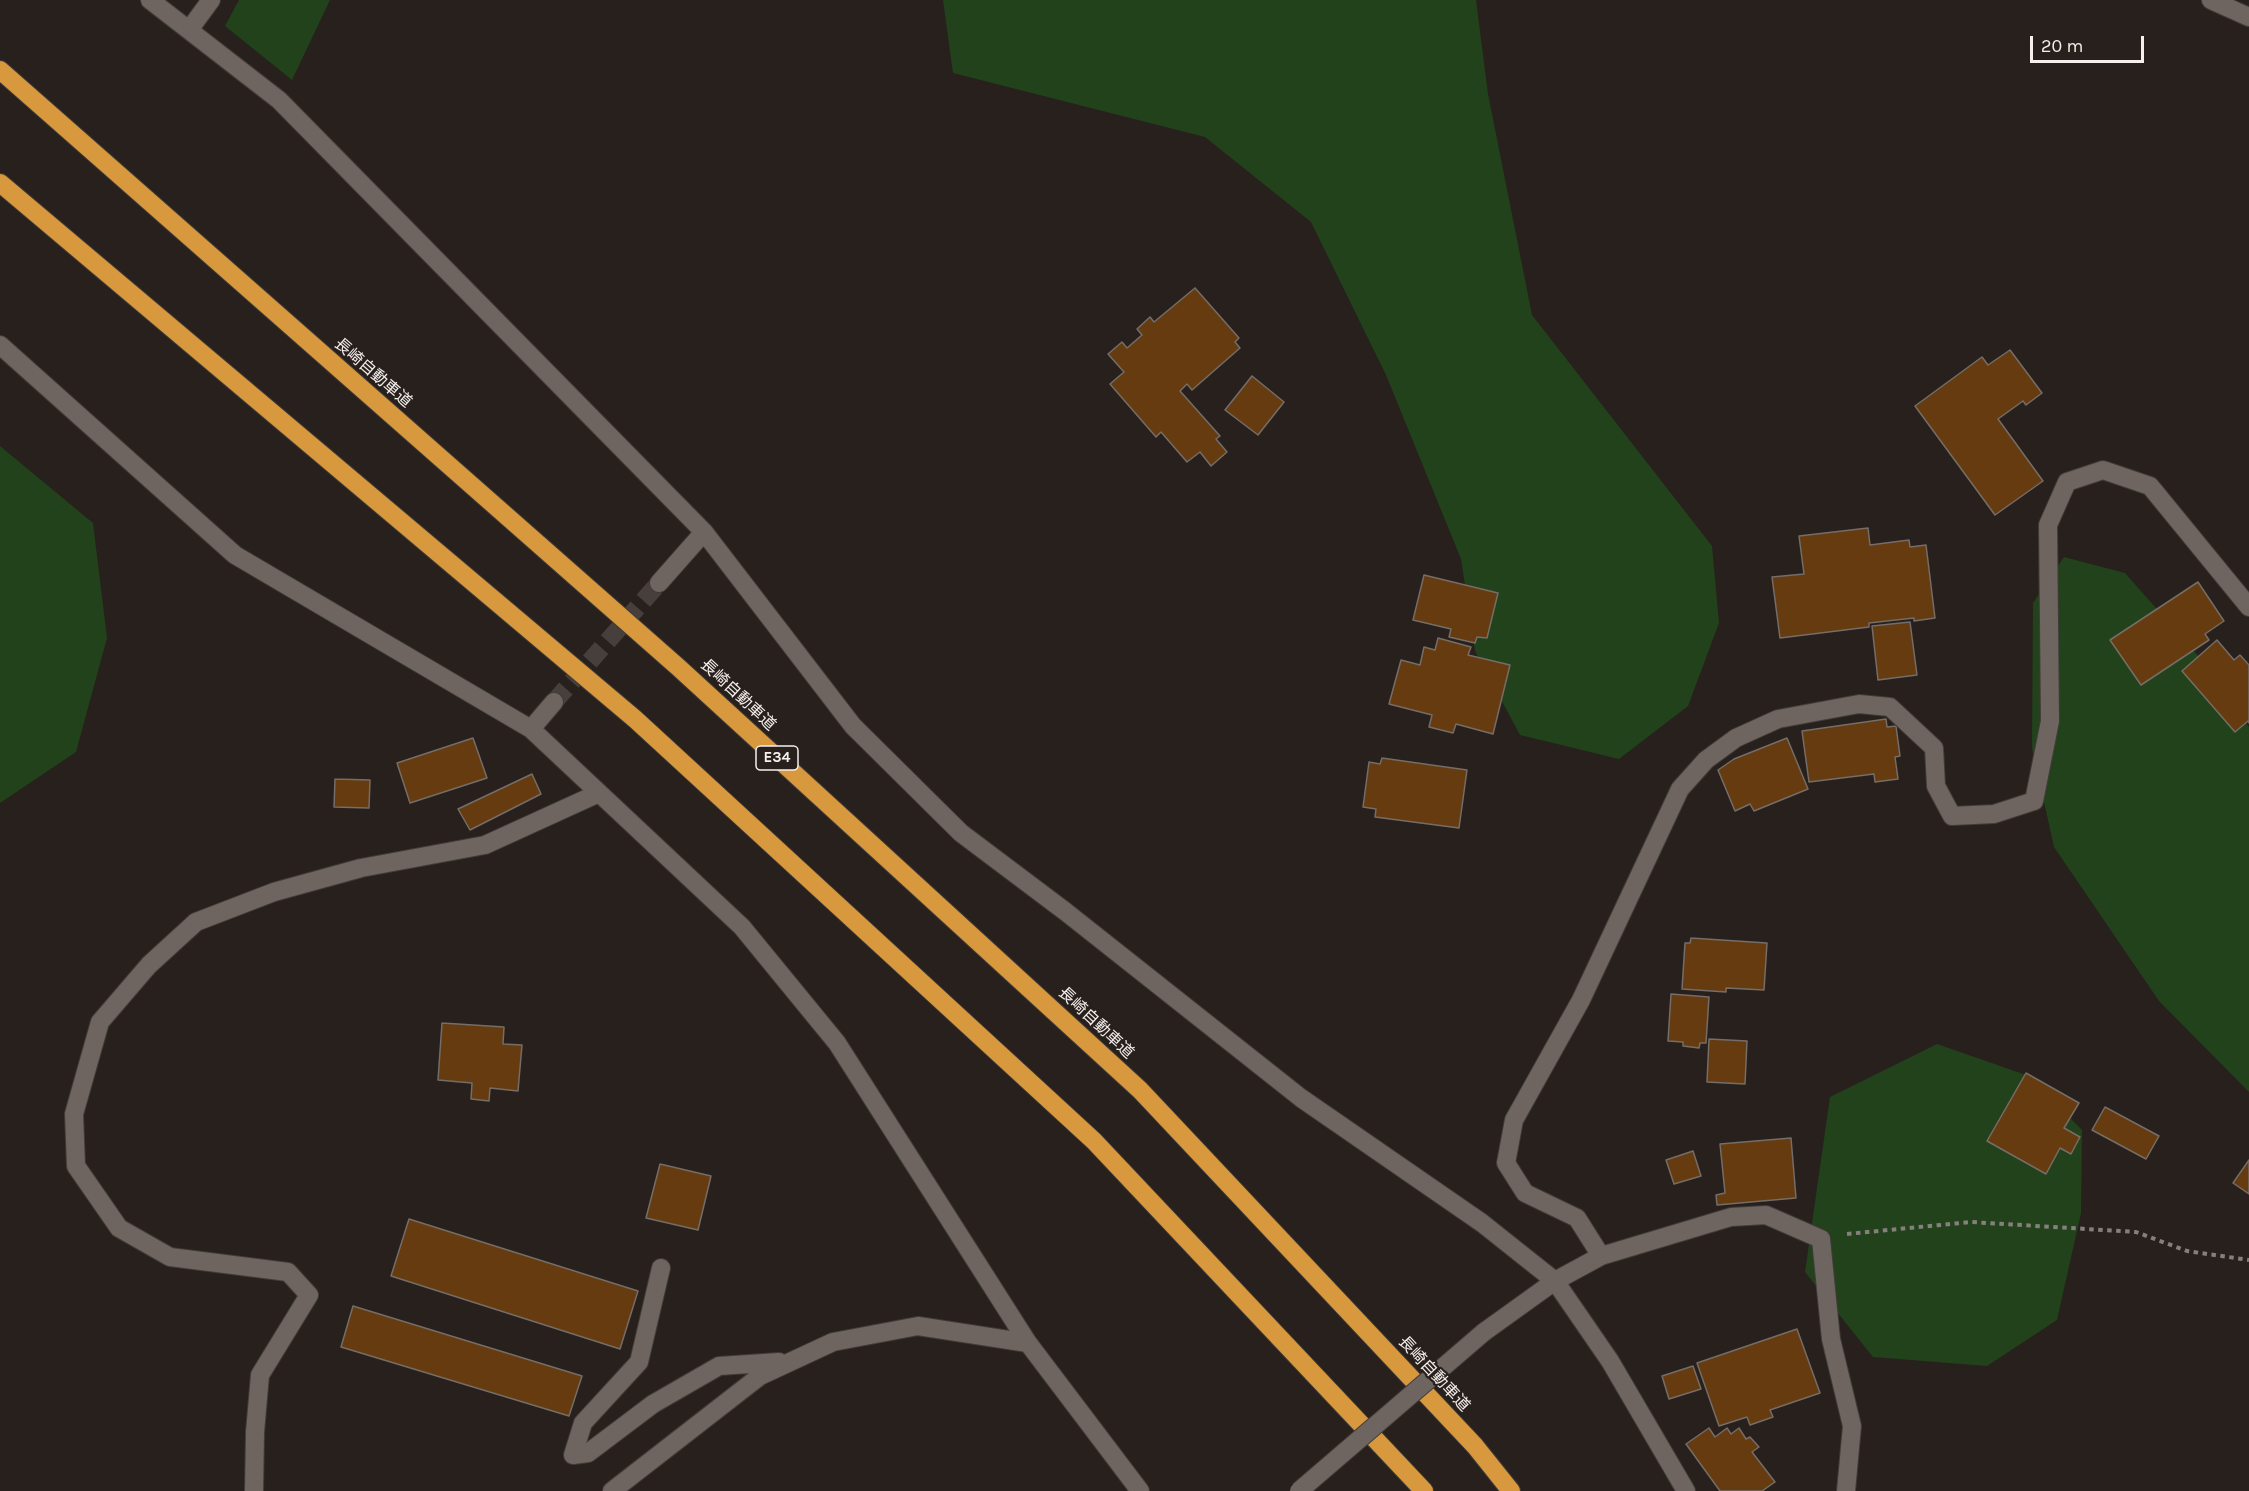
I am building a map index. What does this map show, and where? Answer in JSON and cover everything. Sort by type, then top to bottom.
[{"type":"highway","name":"長崎自動車道","points":[[0,70],[678,667],[1140,1090],[1475,1446],[1510,1491]]},
{"type":"highway","points":[[0,183],[635,719],[1076,1124],[1424,1491]]},
{"type":"street","points":[[150,0],[279,100],[704,532],[853,726],[961,833],[1076,920],[1301,1098],[1482,1223],[1555,1281],[1610,1360],[1686,1491]]},
{"type":"street","points":[[189,30],[211,0]]},
{"type":"street","points":[[2211,0],[2249,17]]},
{"type":"street","points":[[0,345],[235,555],[531,729],[742,927],[837,1043],[1028,1343],[1140,1491]]},
{"type":"street","points":[[1601,1256],[1577,1218],[1525,1193],[1506,1162],[1514,1120],[1581,1000],[1680,789],[1706,760],[1736,738],[1778,719],[1859,704],[1890,707],[1934,748],[1936,786],[1952,816],[1994,814],[2034,801],[2050,721],[2048,525],[2067,482],[2103,470],[2150,486],[2249,607]]},
{"type":"street","points":[[658,583],[704,532]]},
{"type":"street","points":[[531,729],[554,702]]},
{"type":"street","points":[[254,1491],[255,1432],[260,1375],[309,1294],[288,1272],[171,1257],[119,1228],[76,1166],[74,1113],[100,1022],[149,964],[196,922],[274,892],[361,868],[485,845],[599,793]]},
{"type":"street","points":[[1299,1491],[1484,1332],[1555,1281],[1601,1256],[1731,1217],[1766,1215],[1821,1239],[1831,1339],[1852,1426],[1846,1491]]},
{"type":"street","points":[[661,1268],[639,1362],[583,1423],[573,1455],[588,1453],[653,1404],[719,1366],[789,1362]]},
{"type":"street","points":[[612,1491],[760,1376],[833,1342],[918,1326],[1028,1343]]},
{"type":"path","points":[[1821,1239],[1833,1235],[1971,1222],[2136,1232],[2187,1251],[2249,1260]]},
{"type":"green space","points":[[239,0],[330,0],[292,80],[225,26]]},
{"type":"green space","points":[[943,0],[1476,0],[1488,94],[1532,315],[1712,546],[1719,623],[1688,706],[1619,759],[1520,735],[1475,651],[1461,559],[1386,375],[1311,222],[1205,137],[953,73]]},
{"type":"green space","points":[[0,446],[93,523],[107,638],[76,752],[0,803]]},
{"type":"green space","points":[[2064,557],[2125,573],[2200,658],[2249,727],[2249,1092],[2159,1001],[2054,847],[2032,748],[2033,603]]},
{"type":"green space","points":[[1937,1044],[2029,1076],[2082,1130],[2081,1213],[2057,1320],[1987,1366],[1873,1357],[1805,1272],[1830,1097]]},
{"type":"building","points":[[1195,288],[1239,338],[1235,342],[1240,348],[1192,390],[1187,384],[1180,391],[1220,436],[1216,439],[1227,452],[1211,466],[1200,452],[1187,462],[1161,432],[1156,437],[1110,384],[1124,372],[1108,354],[1122,342],[1127,348],[1142,335],[1137,329],[1150,317],[1154,322]]},
{"type":"building","points":[[2010,350],[2042,393],[2026,405],[2023,401],[1998,419],[2043,481],[1995,515],[1915,406],[1982,357],[1988,365]]},
{"type":"building","points":[[1252,376],[1284,402],[1258,435],[1225,410]]},
{"type":"building","points":[[1868,528],[1870,545],[1909,540],[1910,547],[1926,545],[1935,618],[1869,623],[1869,627],[1780,638],[1772,577],[1804,574],[1799,536]]},
{"type":"building","points":[[1424,575],[1498,593],[1487,638],[1477,637],[1475,643],[1449,637],[1451,629],[1413,620]]},
{"type":"building","points":[[2198,582],[2224,621],[2205,634],[2209,640],[2141,685],[2110,640]]},
{"type":"building","points":[[1910,622],[1917,675],[1878,680],[1872,626]]},
{"type":"building","points":[[1438,638],[1471,647],[1468,655],[1510,665],[1493,734],[1456,724],[1453,733],[1429,727],[1432,715],[1389,704],[1401,660],[1420,665],[1424,647],[1435,650]]},
{"type":"building","points":[[2217,640],[2234,660],[2240,655],[2249,665],[2249,723],[2248,721],[2235,732],[2182,671]]},
{"type":"building","points":[[1886,719],[1887,727],[1896,726],[1900,756],[1895,757],[1898,779],[1875,782],[1874,774],[1809,782],[1802,731]]},
{"type":"building","points":[[473,738],[487,778],[410,803],[397,763]]},
{"type":"building","points":[[1787,738],[1808,789],[1754,811],[1750,804],[1735,811],[1718,770],[1734,759]]},
{"type":"building","points":[[1382,758],[1467,770],[1459,828],[1375,817],[1376,809],[1363,807],[1369,762],[1380,764]]},
{"type":"building","points":[[532,774],[541,794],[470,830],[458,809]]},
{"type":"building","points":[[335,779],[370,780],[369,808],[334,807]]},
{"type":"building","points":[[1691,938],[1767,943],[1764,990],[1726,988],[1726,992],[1682,989],[1685,943],[1690,943]]},
{"type":"building","points":[[1671,994],[1709,997],[1706,1043],[1700,1043],[1699,1048],[1683,1046],[1683,1042],[1668,1041]]},
{"type":"building","points":[[442,1023],[504,1027],[503,1044],[522,1045],[518,1091],[490,1088],[489,1101],[471,1099],[472,1083],[438,1080]]},
{"type":"building","points":[[1709,1039],[1747,1041],[1745,1084],[1707,1082]]},
{"type":"building","points":[[2026,1073],[2079,1103],[2064,1128],[2080,1137],[2071,1154],[2060,1148],[2046,1174],[1987,1141]]},
{"type":"building","points":[[2105,1107],[2159,1136],[2146,1159],[2092,1130]]},
{"type":"building","points":[[1791,1138],[1796,1198],[1717,1205],[1716,1195],[1725,1193],[1720,1144]]},
{"type":"building","points":[[1693,1151],[1701,1176],[1674,1184],[1666,1160]]},
{"type":"building","points":[[2249,1160],[2249,1194],[2233,1183]]},
{"type":"building","points":[[660,1164],[711,1176],[698,1230],[646,1218]]},
{"type":"building","points":[[409,1219],[638,1291],[620,1349],[391,1276]]},
{"type":"building","points":[[353,1306],[582,1376],[569,1416],[341,1347]]},
{"type":"building","points":[[1797,1329],[1820,1393],[1770,1410],[1773,1417],[1750,1425],[1747,1417],[1719,1426],[1697,1363]]},
{"type":"building","points":[[1693,1366],[1701,1389],[1669,1399],[1662,1376]]},
{"type":"building","points":[[1709,1428],[1715,1437],[1727,1428],[1731,1434],[1739,1428],[1746,1439],[1750,1437],[1759,1447],[1752,1452],[1775,1482],[1762,1491],[1720,1491],[1686,1444]]},
{"type":"tunnel","points":[[554,702],[659,583]]}]
